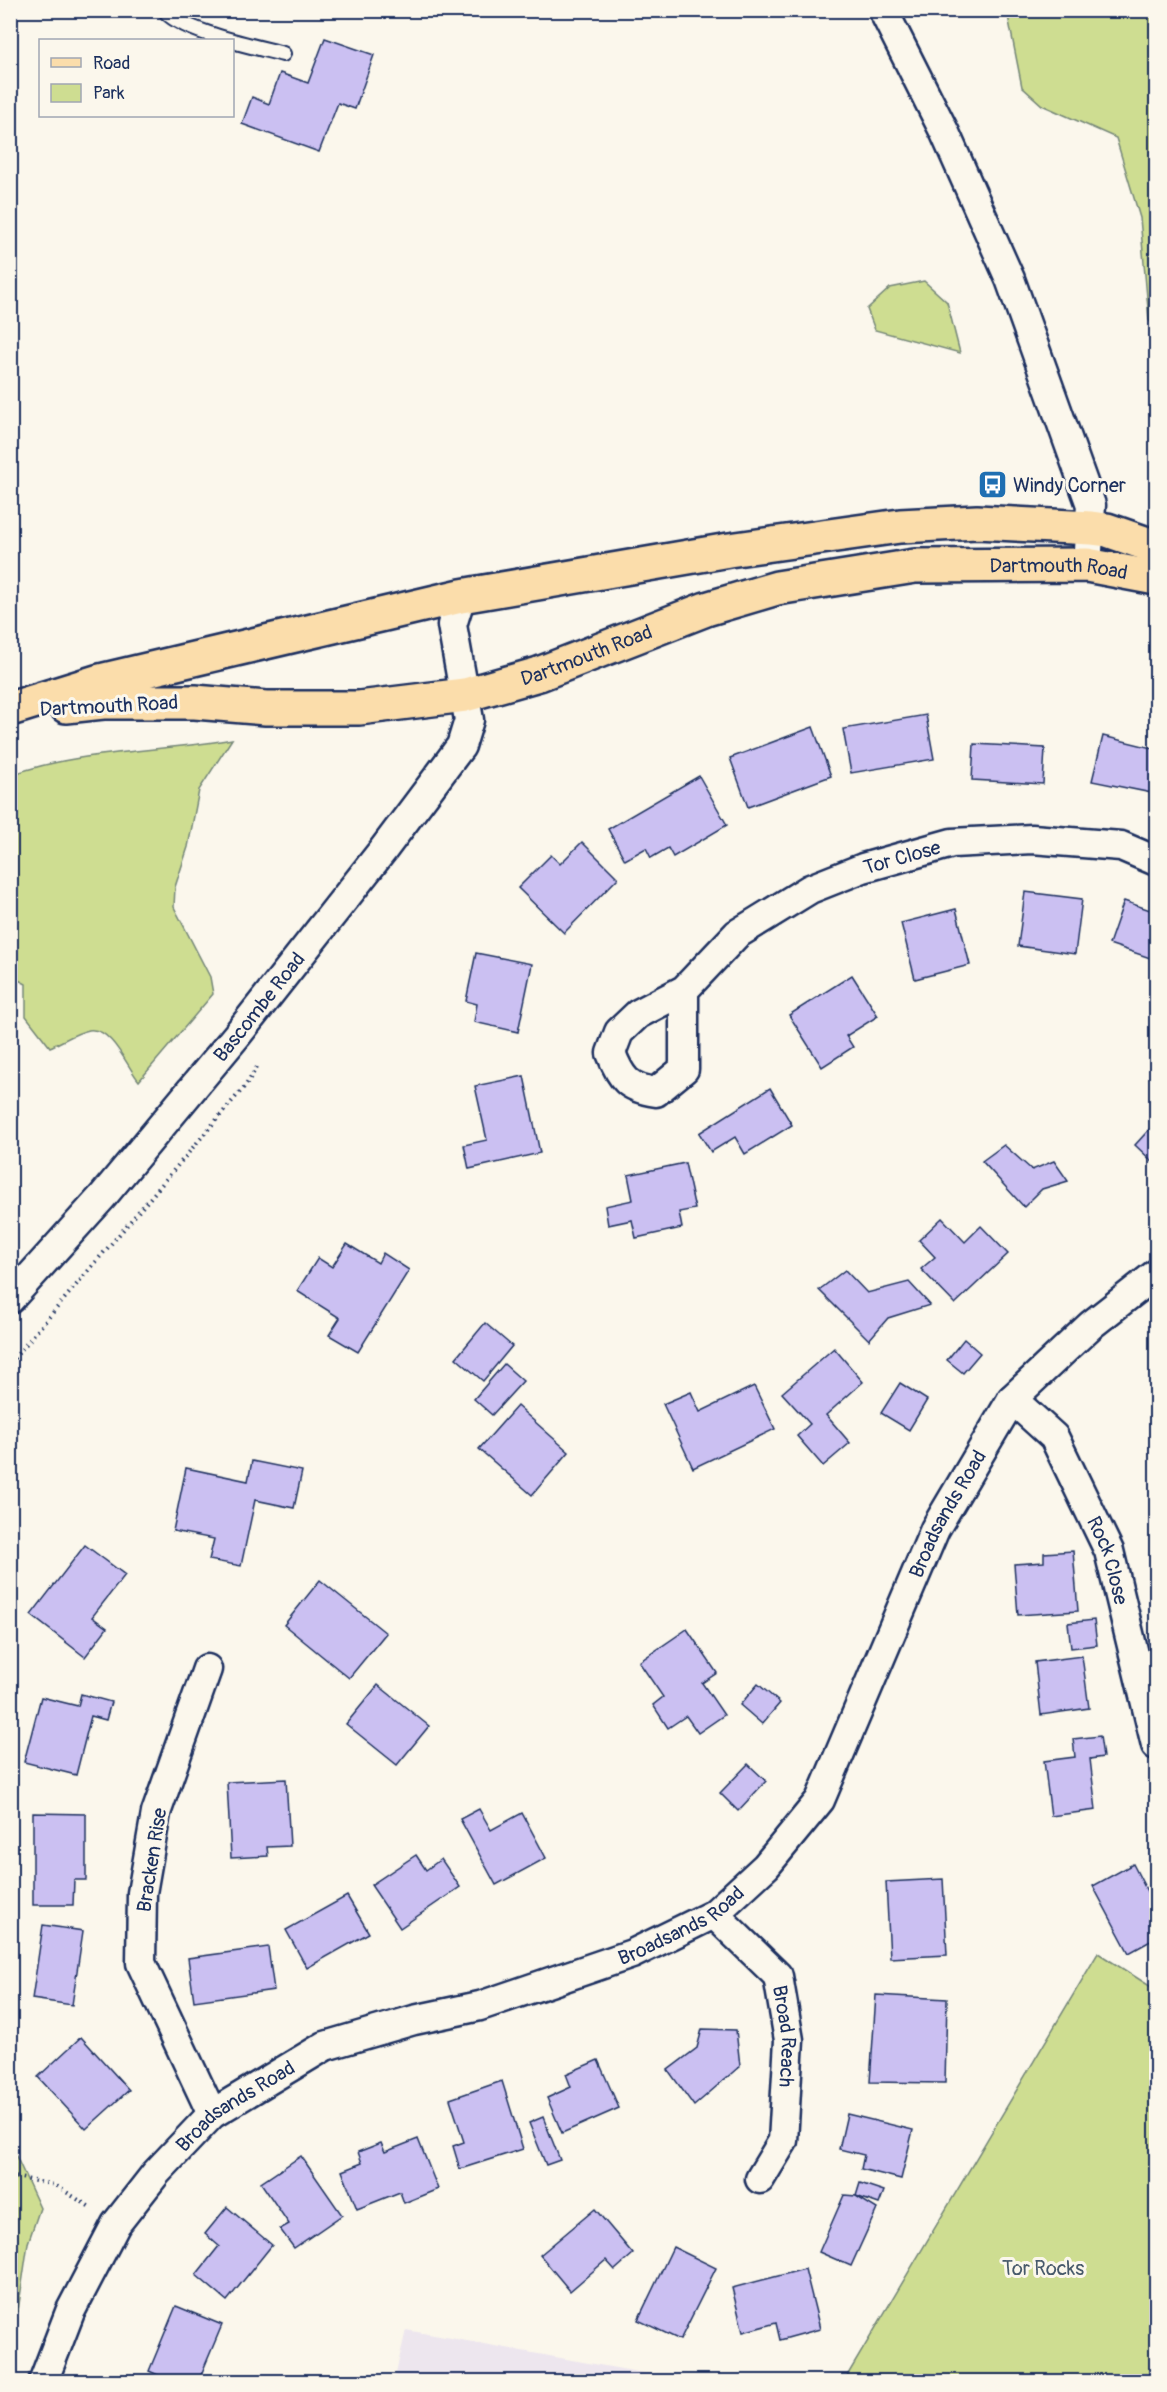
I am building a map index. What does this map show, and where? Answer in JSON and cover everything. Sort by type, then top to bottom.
[{"type":"main road","name":"Dartmouth Road","points":[[10,710],[100,681],[461,596],[729,550],[900,526],[977,522],[1099,529]]},
{"type":"main road","points":[[1099,529],[1156,523]]},
{"type":"main road","points":[[1099,529],[1156,547]]},
{"type":"main road","name":"Dartmouth Road","points":[[10,710],[103,702],[195,702],[266,708],[358,708],[465,695],[539,674],[706,609],[777,588],[915,566],[1087,565],[1156,578]]},
{"type":"street","points":[[883,10],[945,133],[1010,279],[1099,529],[1087,565]]},
{"type":"street","name":"Bascombe Road","points":[[10,1299],[118,1178],[237,1035],[383,850],[461,746],[470,720],[452,625],[461,596]]},
{"type":"street","name":"Tor Close","points":[[684,990],[737,934],[810,889],[863,868],[952,843],[1032,839],[1110,845],[1120,846],[1156,861]]},
{"type":"street","name":"Broadsands Road","points":[[44,2382],[70,2312],[116,2224],[156,2173],[212,2115],[325,2046],[414,2020],[480,2007],[632,1954],[714,1914],[766,1866],[820,1800],[935,1529],[1012,1399],[1091,1325],[1156,1274]]},
{"type":"street","name":"Rock Close","points":[[1012,1399],[1054,1437],[1109,1551],[1156,1745]]},
{"type":"street","name":"Bracken Rise","points":[[207,1669],[156,1813],[142,1893],[141,1963],[212,2115]]},
{"type":"street","name":"Broad Reach","points":[[714,1914],[778,1976],[789,2040],[783,2141],[760,2179]]},
{"type":"lane","points":[[165,10],[170,18],[208,34],[227,39]]},
{"type":"lane","points":[[234,41],[283,54]]},
{"type":"path","points":[[10,2176],[55,2185],[116,2224]]},
{"type":"shaded area","points":[[406,2330],[688,2381],[394,2381]]},
{"type":"green space","points":[[1007,11],[1156,11],[1156,331],[1149,320],[1140,218],[1116,138],[1042,105],[1022,87]]},
{"type":"green space","points":[[924,281],[947,302],[960,353],[875,330],[867,309],[890,288]]},
{"type":"green space","points":[[232,739],[199,790],[188,847],[175,887],[174,907],[210,977],[213,994],[139,1081],[112,1041],[97,1031],[84,1031],[50,1047],[26,1016],[26,984],[11,976],[11,775],[37,767],[92,756]]},
{"type":"green space","name":"Tor Rocks","points":[[1098,1953],[1156,1990],[1156,2381],[844,2381]]},
{"type":"green space","points":[[11,2145],[40,2208],[28,2243],[18,2311],[11,2326]]},
{"type":"building","points":[[325,38],[374,55],[355,109],[338,103],[319,152],[242,124],[252,97],[269,104],[280,73],[308,83]]},
{"type":"building","points":[[926,715],[934,759],[851,773],[843,729]]},
{"type":"building","points":[[813,727],[831,776],[748,807],[730,758]]},
{"type":"building","points":[[1103,736],[1156,749],[1156,776],[1152,793],[1092,781]]},
{"type":"building","points":[[974,744],[1045,748],[1043,784],[972,780]]},
{"type":"building","points":[[699,776],[727,825],[673,857],[668,848],[651,858],[646,848],[625,860],[608,829]]},
{"type":"building","points":[[582,842],[618,878],[564,933],[518,888],[551,855],[560,864]]},
{"type":"building","points":[[1025,892],[1082,899],[1075,954],[1018,946]]},
{"type":"building","points":[[1124,901],[1156,912],[1156,960],[1109,944]]},
{"type":"building","points":[[956,909],[970,965],[915,979],[901,923]]},
{"type":"building","points":[[476,953],[532,964],[518,1032],[474,1022],[477,1004],[466,1001]]},
{"type":"building","points":[[852,975],[878,1016],[846,1036],[853,1047],[822,1067],[789,1015]]},
{"type":"building","points":[[524,1076],[540,1153],[469,1169],[464,1145],[487,1140],[475,1086]]},
{"type":"building","points":[[770,1088],[792,1125],[745,1154],[735,1137],[711,1152],[699,1133]]},
{"type":"building","points":[[1156,1122],[1156,1165],[1135,1145]]},
{"type":"building","points":[[1004,1145],[1032,1170],[1054,1161],[1068,1181],[1042,1189],[1024,1207],[982,1161]]},
{"type":"building","points":[[685,1163],[695,1209],[679,1212],[682,1228],[636,1238],[632,1220],[608,1225],[605,1206],[633,1200],[628,1175]]},
{"type":"building","points":[[942,1218],[965,1242],[981,1226],[1008,1254],[955,1304],[921,1269],[935,1257],[919,1240]]},
{"type":"building","points":[[347,1244],[378,1263],[383,1253],[409,1270],[358,1352],[329,1335],[340,1318],[297,1291],[318,1258],[332,1267]]},
{"type":"building","points":[[845,1270],[867,1293],[909,1282],[930,1305],[888,1318],[869,1340],[819,1290]]},
{"type":"building","points":[[485,1323],[512,1346],[483,1381],[456,1358]]},
{"type":"building","points":[[964,1339],[980,1353],[963,1373],[947,1360]]},
{"type":"building","points":[[834,1348],[863,1382],[826,1415],[850,1443],[823,1466],[797,1436],[810,1424],[782,1393]]},
{"type":"building","points":[[504,1364],[523,1381],[492,1415],[474,1399]]},
{"type":"building","points":[[900,1383],[927,1400],[909,1430],[881,1413]]},
{"type":"building","points":[[754,1386],[775,1429],[693,1468],[663,1404],[691,1392],[700,1412]]},
{"type":"building","points":[[517,1406],[569,1452],[532,1495],[479,1449]]},
{"type":"building","points":[[252,1461],[302,1471],[294,1508],[255,1500],[241,1566],[209,1560],[214,1539],[173,1531],[186,1468],[248,1481]]},
{"type":"building","points":[[85,1545],[125,1575],[92,1617],[107,1628],[85,1657],[31,1615]]},
{"type":"building","points":[[1073,1551],[1078,1611],[1018,1615],[1014,1564],[1044,1562],[1044,1553]]},
{"type":"building","points":[[320,1580],[386,1633],[349,1678],[284,1625]]},
{"type":"building","points":[[1094,1620],[1097,1645],[1071,1648],[1068,1623]]},
{"type":"building","points":[[687,1629],[717,1673],[702,1683],[724,1715],[698,1733],[686,1716],[668,1728],[653,1705],[663,1697],[639,1662]]},
{"type":"building","points":[[1082,1656],[1089,1708],[1041,1715],[1035,1662]]},
{"type":"building","points":[[758,1684],[780,1703],[762,1724],[740,1705]]},
{"type":"building","points":[[378,1685],[429,1726],[397,1765],[346,1724]]},
{"type":"building","points":[[81,1694],[111,1702],[106,1720],[91,1716],[76,1775],[24,1762],[41,1697],[78,1706]]},
{"type":"building","points":[[1100,1736],[1103,1757],[1090,1759],[1096,1810],[1051,1816],[1044,1761],[1075,1757],[1073,1739]]},
{"type":"building","points":[[748,1764],[766,1781],[738,1811],[720,1793]]},
{"type":"building","points":[[286,1779],[290,1846],[267,1847],[268,1856],[231,1858],[227,1782]]},
{"type":"building","points":[[479,1809],[491,1830],[522,1813],[546,1858],[496,1885],[460,1819]]},
{"type":"building","points":[[33,1813],[86,1814],[86,1880],[74,1880],[73,1905],[33,1905]]},
{"type":"building","points":[[416,1855],[426,1870],[441,1859],[460,1887],[400,1928],[371,1885]]},
{"type":"building","points":[[1133,1864],[1156,1909],[1156,1938],[1129,1953],[1093,1886]]},
{"type":"building","points":[[943,1879],[947,1955],[890,1958],[886,1882]]},
{"type":"building","points":[[347,1896],[369,1933],[307,1968],[286,1930]]},
{"type":"building","points":[[43,1925],[83,1931],[72,2005],[32,1999]]},
{"type":"building","points":[[268,1947],[274,1990],[194,2001],[188,1958]]},
{"type":"building","points":[[876,1995],[947,1999],[945,2083],[870,2082]]},
{"type":"building","points":[[702,2029],[736,2030],[740,2066],[694,2106],[668,2070],[697,2048]]},
{"type":"building","points":[[81,2037],[129,2090],[86,2129],[38,2077]]},
{"type":"building","points":[[598,2060],[619,2108],[562,2133],[547,2098],[571,2087],[566,2074]]},
{"type":"building","points":[[502,2081],[523,2149],[460,2169],[453,2146],[464,2142],[450,2099]]},
{"type":"building","points":[[847,2114],[913,2130],[901,2179],[861,2169],[864,2155],[839,2149]]},
{"type":"building","points":[[543,2117],[560,2160],[546,2165],[529,2123]]},
{"type":"building","points":[[418,2139],[438,2189],[404,2203],[400,2192],[357,2209],[342,2171],[362,2163],[358,2152],[381,2143],[385,2152]]},
{"type":"building","points":[[301,2156],[342,2215],[294,2248],[280,2229],[289,2224],[261,2183]]},
{"type":"building","points":[[860,2183],[884,2191],[879,2204],[856,2196]]},
{"type":"building","points":[[844,2195],[856,2196],[877,2209],[851,2266],[819,2252]]},
{"type":"building","points":[[227,2207],[272,2245],[227,2301],[196,2275],[219,2246],[205,2234]]},
{"type":"building","points":[[595,2209],[633,2254],[615,2270],[606,2260],[570,2291],[540,2255]]},
{"type":"building","points":[[673,2247],[716,2268],[680,2340],[638,2320]]},
{"type":"building","points":[[805,2269],[820,2329],[780,2340],[776,2323],[743,2332],[732,2288]]},
{"type":"building","points":[[176,2306],[222,2325],[198,2382],[174,2382],[149,2371]]},
{"type":"place","name":"Windy Corner","points":[[992,485]]}]
